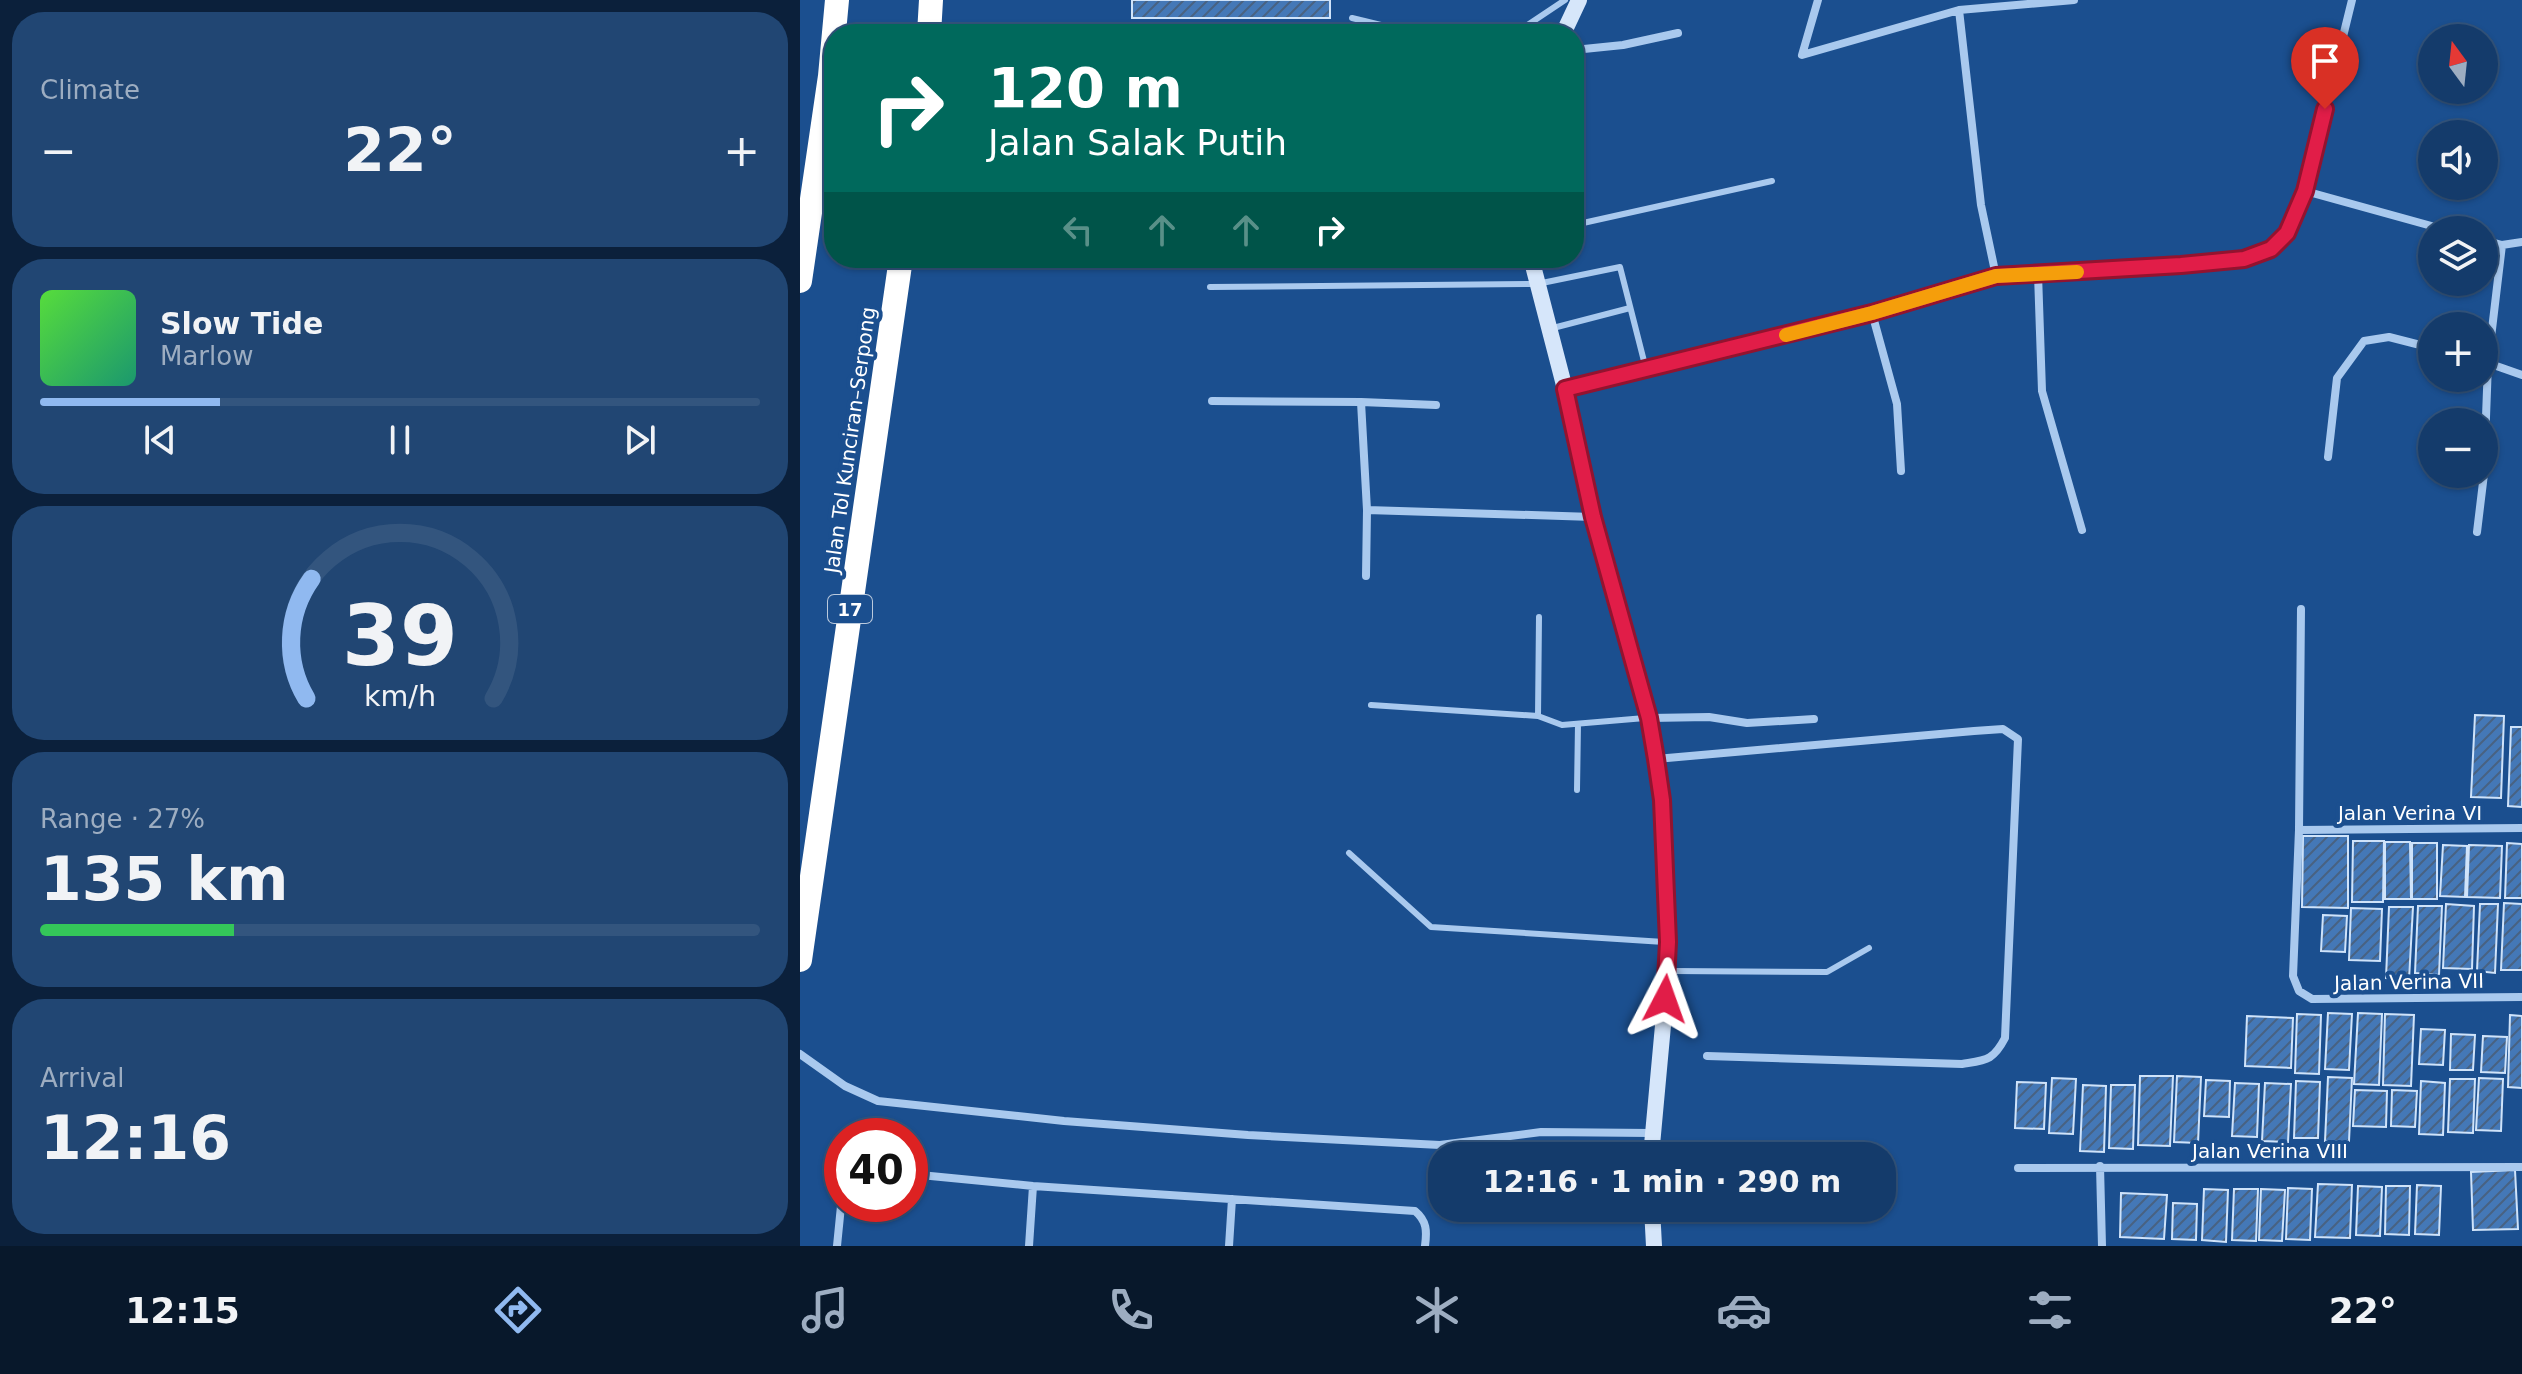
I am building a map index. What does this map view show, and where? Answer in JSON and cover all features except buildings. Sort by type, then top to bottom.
[{"type":"highway","points":[[835,24],[837,0]]},
{"type":"highway","points":[[930,24],[931,0]]},
{"type":"highway","points":[[800,281],[824,117]]},
{"type":"highway","name":"Jalan Tol Kunciran–Serpong","points":[[800,960],[900,268]]},
{"type":"street","points":[[1568,24],[1579,0]]},
{"type":"street","points":[[1818,0],[1802,55],[1959,10],[2074,0]]},
{"type":"street","points":[[1565,389],[1872,313],[1996,276],[2244,259],[2271,249],[2287,233],[2305,191],[2352,0]]},
{"type":"street","points":[[1959,10],[1981,205],[1996,276]]},
{"type":"street","points":[[1584,49],[1623,45],[1678,33]]},
{"type":"street","points":[[2305,191],[2418,222]]},
{"type":"street","points":[[2498,244],[2522,242]]},
{"type":"street","points":[[2493,312],[2502,245]]},
{"type":"street","points":[[1533,268],[1565,389],[1593,517],[1649,718],[1662,800],[1668,971],[1651,1142]]},
{"type":"street","points":[[2038,274],[2042,391],[2082,530]]},
{"type":"street","points":[[1872,313],[1897,404],[1901,471]]},
{"type":"street","points":[[2328,457],[2337,378],[2364,341],[2389,337],[2418,344]]},
{"type":"street","points":[[2498,366],[2522,375]]},
{"type":"street","points":[[1212,401],[1436,405]]},
{"type":"street","points":[[1361,402],[1367,510],[1366,576]]},
{"type":"street","points":[[2477,532],[2482,488]]},
{"type":"street","points":[[1367,510],[1593,517]]},
{"type":"street","points":[[2299,830],[2301,609]]},
{"type":"street","points":[[1649,718],[1709,717],[1747,723],[1814,719]]},
{"type":"street","points":[[1656,759],[2003,729],[2018,739],[2005,1038],[1997,1055],[1962,1064],[1707,1056]]},
{"type":"street","name":"Jalan Verina VI","points":[[2299,830],[2522,828]]},
{"type":"street","name":"Jalan Verina VII","points":[[2299,830],[2293,976],[2299,991],[2312,999],[2522,997]]},
{"type":"street","points":[[800,1054],[845,1086],[878,1101],[1080,1122],[1428,1144]]},
{"type":"street","points":[[1463,1142],[1541,1132],[1651,1133]]},
{"type":"street","points":[[2100,1166],[2102,1246]]},
{"type":"street","name":"Jalan Verina VIII","points":[[2018,1168],[2522,1167]]},
{"type":"street","points":[[928,1176],[1033,1186],[1415,1211],[1423,1217],[1427,1230],[1425,1246]]},
{"type":"street","points":[[1029,1246],[1033,1186]]},
{"type":"street","points":[[1229,1246],[1232,1199]]},
{"type":"street","points":[[837,1246],[839,1222]]},
{"type":"street","points":[[1653,1222],[1654,1246]]},
{"type":"lane","points":[[1529,24],[1565,0]]},
{"type":"lane","points":[[1352,18],[1377,24]]},
{"type":"lane","points":[[1584,223],[1772,181]]},
{"type":"lane","points":[[1210,287],[1537,284],[1620,267],[1646,369]]},
{"type":"lane","points":[[1549,329],[1630,308]]},
{"type":"lane","points":[[1538,716],[1539,617]]},
{"type":"lane","points":[[1371,705],[1538,716],[1562,725],[1649,718]]},
{"type":"lane","points":[[1577,790],[1578,724]]},
{"type":"lane","points":[[1349,853],[1431,927],[1668,942]]},
{"type":"lane","points":[[1668,971],[1827,972],[1869,948]]},
{"type":"slow traffic","points":[[1786,335],[1996,276],[2077,272]]},
{"type":"route","points":[[1665,999],[1668,942],[1662,800],[1656,759],[1649,718],[1593,517],[1565,389],[1872,313],[1996,276],[2244,259],[2271,249],[2287,233],[2305,191],[2325,109]]}]
